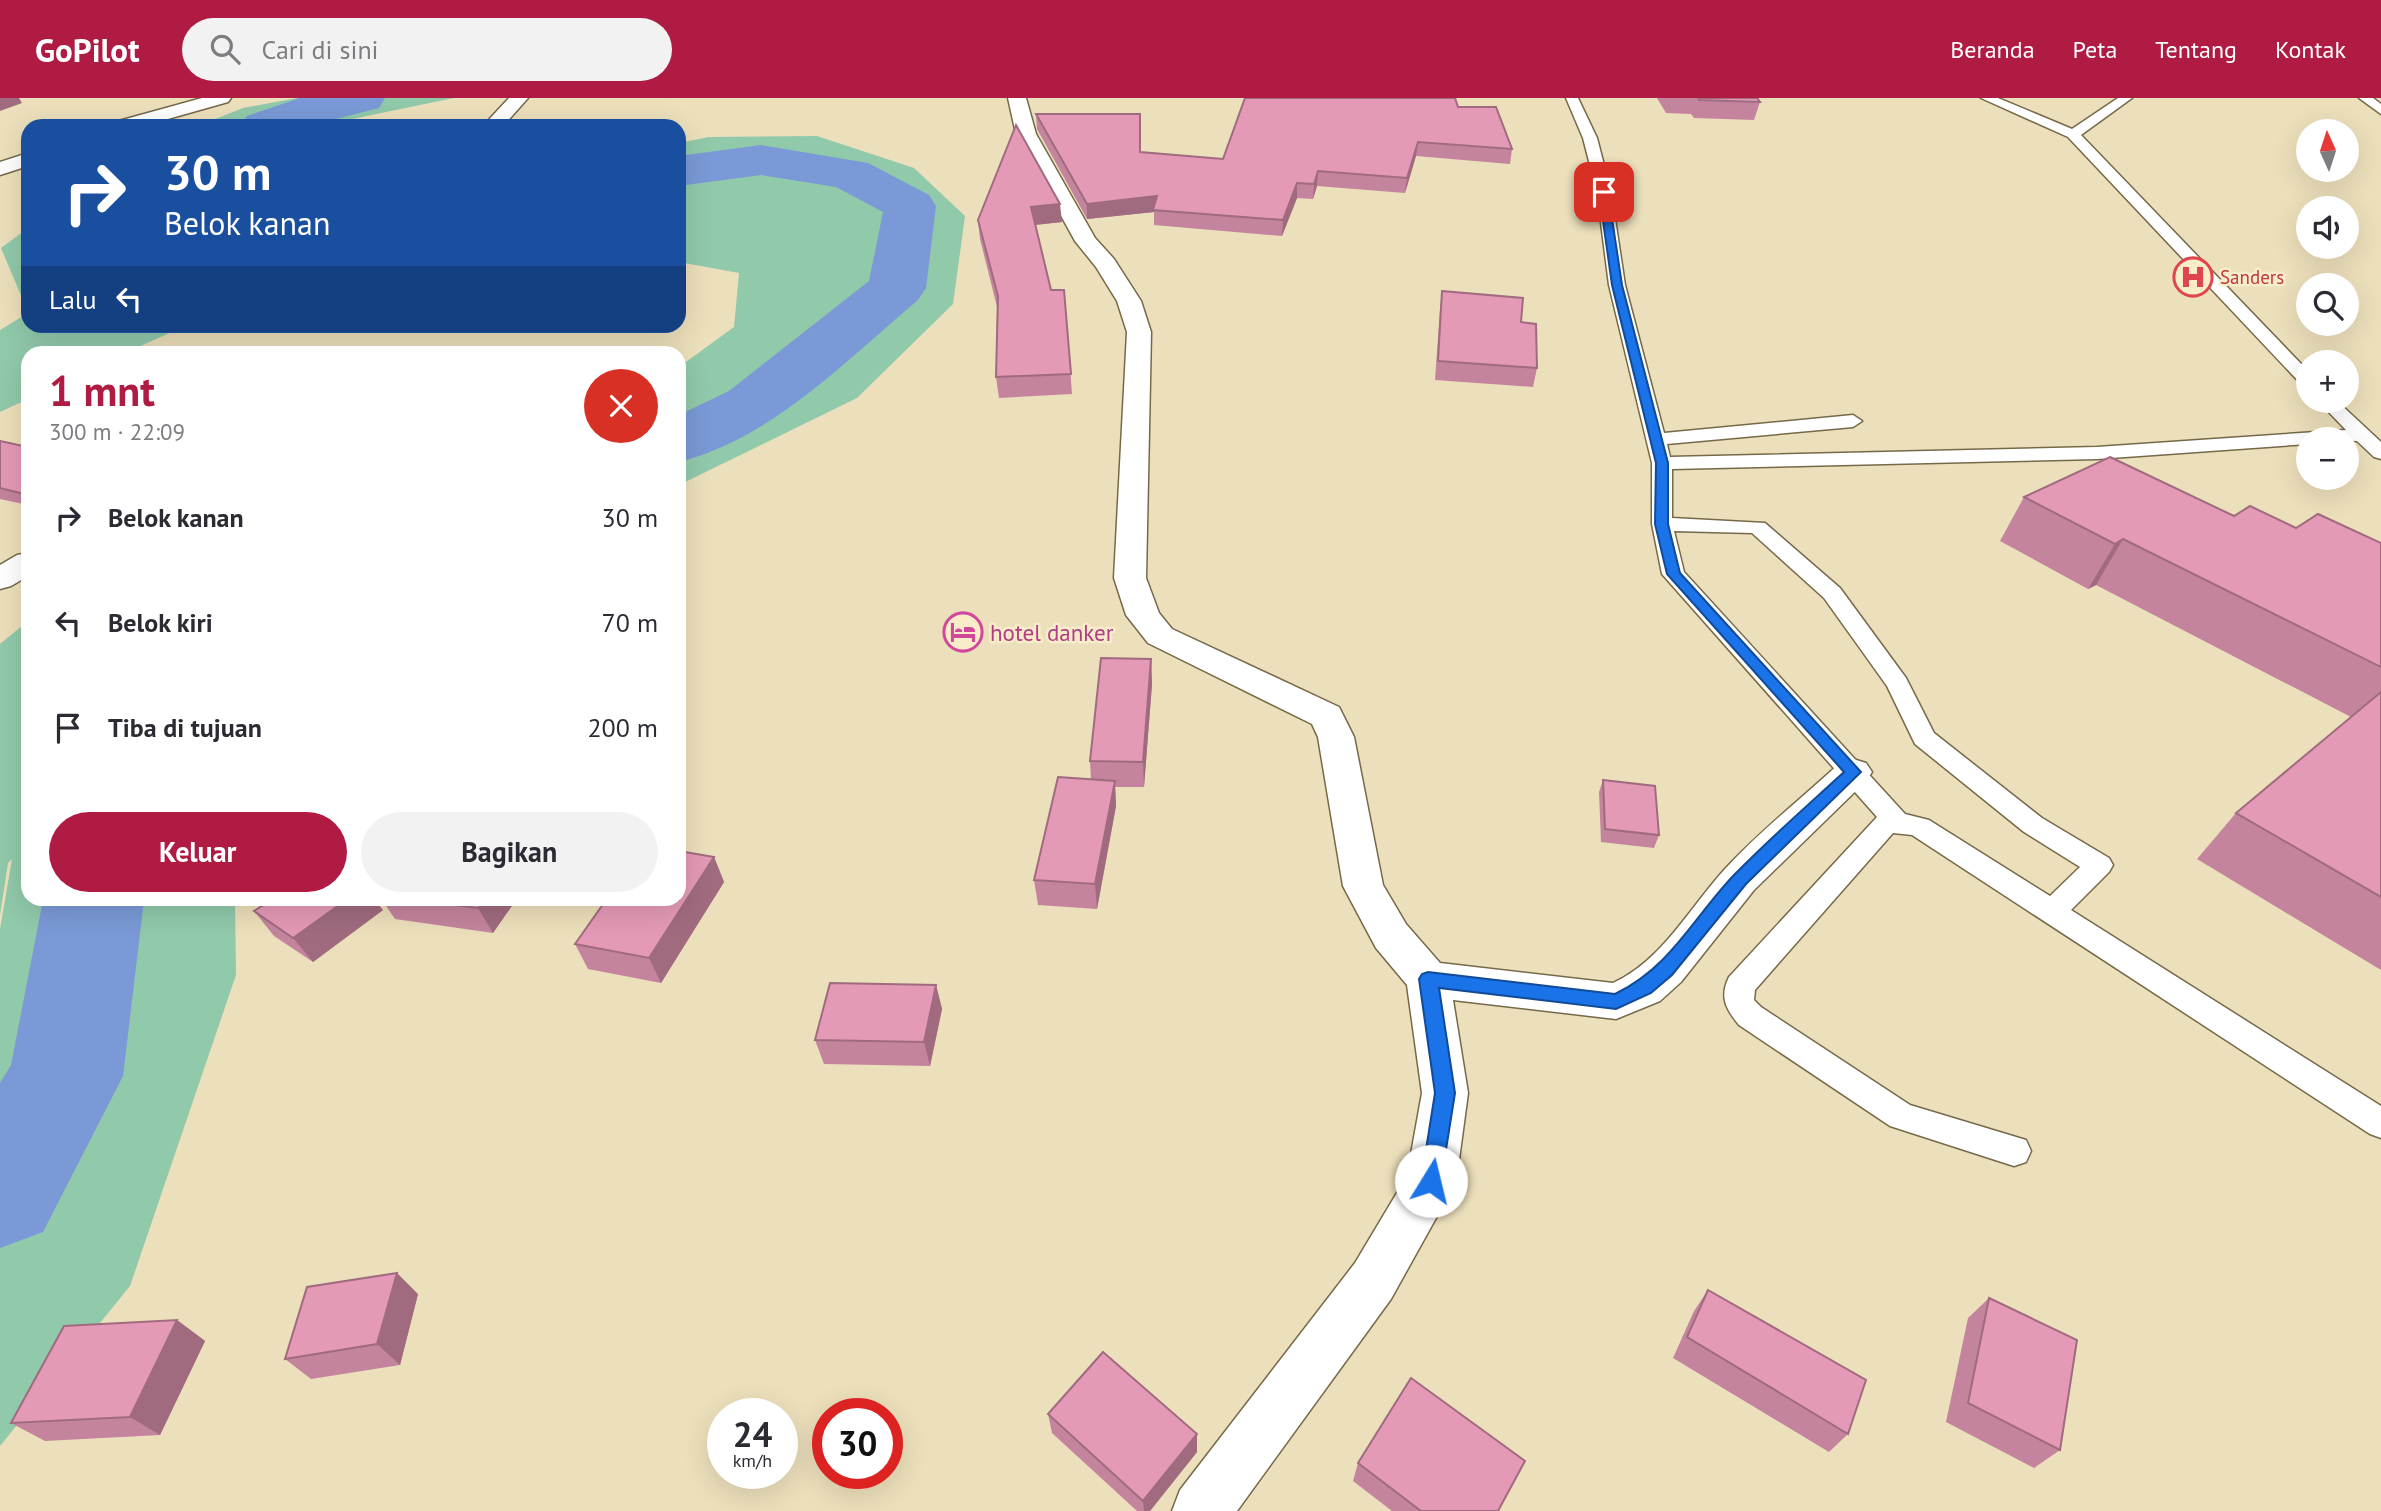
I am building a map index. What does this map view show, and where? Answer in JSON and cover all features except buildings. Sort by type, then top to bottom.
[{"type":"main road","points":[[147,119],[222,98]]},
{"type":"main road","points":[[500,119],[519,98]]},
{"type":"main road","points":[[1017,98],[1026,134],[1086,241],[1106,264],[1129,301],[1139,331],[1130,578],[1143,615],[1160,636],[1185,650],[1326,716],[1336,737],[1363,886],[1391,936],[1428,979],[1445,1093],[1431,1181],[1373,1281],[1201,1511]]},
{"type":"main road","points":[[0,169],[21,162]]},
{"type":"main road","points":[[0,579],[21,566]]},
{"type":"main road","points":[[1428,979],[1616,1002],[1645,988],[1666,970],[1740,879],[1853,772]]},
{"type":"lane","points":[[1572,98],[1590,138],[1604,192],[1617,285],[1662,463],[1662,524],[1673,574],[1898,822]]},
{"type":"lane","points":[[1987,98],[2073,134],[2296,368]]},
{"type":"lane","points":[[2073,134],[2126,98]]},
{"type":"lane","points":[[2365,98],[2381,110]]},
{"type":"lane","points":[[2339,413],[2381,453]]},
{"type":"lane","points":[[1656,439],[1853,421]]},
{"type":"lane","points":[[1662,463],[2097,453],[2360,435]]},
{"type":"lane","points":[[1662,524],[1758,527],[1832,593],[1898,684],[1924,738],[2033,825],[2099,865],[2052,912]]},
{"type":"lane","points":[[2014,1151],[1901,1116],[1750,1016],[1739,1003],[1740,986],[1884,825],[1898,822],[1920,827],[2381,1124]]},
{"type":"green space","points":[[297,98],[454,98],[352,119],[216,119],[243,108]]},
{"type":"green space","points":[[817,136],[914,168],[965,216],[953,304],[857,398],[686,482],[686,362],[734,327],[739,273],[686,263],[686,142],[709,137]]},
{"type":"green space","points":[[21,233],[21,295],[1,248]]},
{"type":"green space","points":[[21,317],[21,333],[169,333],[141,346],[21,346],[21,402],[0,412],[0,330]]},
{"type":"green space","points":[[21,627],[21,906],[235,906],[236,975],[130,1286],[0,1446],[0,929],[12,859],[8,863],[0,915],[0,644]]},
{"type":"waterway","points":[[284,119],[315,108],[363,98]]},
{"type":"waterway","points":[[686,170],[761,160],[850,174],[910,206],[897,288],[752,405],[686,438]]},
{"type":"waterway","points":[[0,1192],[66,1076],[92,906]]},
{"type":"place","name":"Sanders","points":[[2193,277]]},
{"type":"place","name":"hotel danker","points":[[963,632]]},
{"type":"route","points":[[1431,1181],[1445,1093],[1428,979],[1616,1002],[1645,988],[1666,970],[1740,879],[1853,772],[1673,574],[1662,524],[1662,463],[1617,285],[1604,192]]}]
